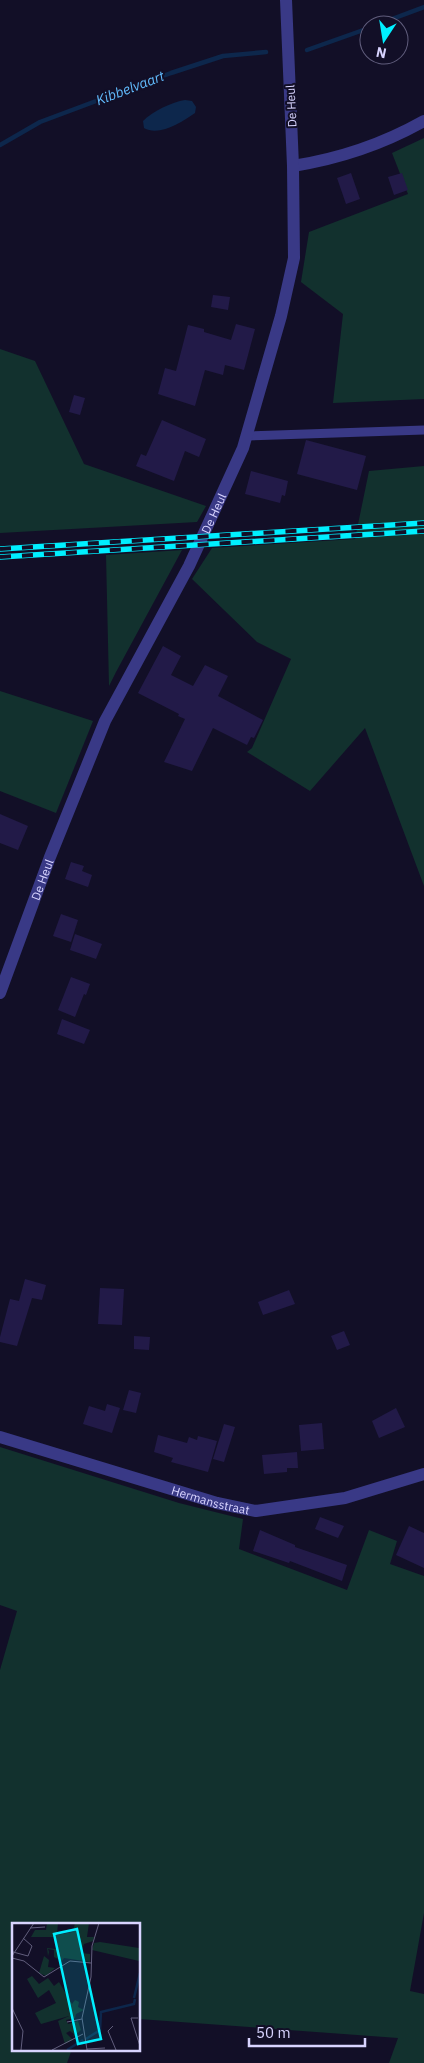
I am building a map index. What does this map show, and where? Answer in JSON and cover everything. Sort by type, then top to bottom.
[{"type":"street","name":"De Heul","points":[[0,993],[50,857],[105,720],[189,566],[236,464],[281,316],[294,258],[293,166],[286,0]]},
{"type":"street","points":[[293,166],[312,163],[357,150],[424,121]]},
{"type":"street","name":"Hermansstraat","points":[[0,1437],[217,1504],[256,1511],[345,1498],[424,1474]]},
{"type":"lane","points":[[246,436],[424,430]]},
{"type":"green space","points":[[424,138],[424,399],[333,403],[343,314],[301,282],[309,232],[408,194],[392,153]]},
{"type":"green space","points":[[0,349],[35,361],[84,464],[206,506],[197,522],[0,533]]},
{"type":"green space","points":[[424,466],[424,886],[365,728],[310,791],[247,752],[252,748],[291,659],[257,642],[192,579],[212,548],[355,539],[369,471]]},
{"type":"green space","points":[[182,550],[116,672],[109,686],[106,555]]},
{"type":"green space","points":[[0,691],[93,721],[56,813],[0,791]]},
{"type":"green space","points":[[0,1447],[179,1503],[243,1519],[239,1549],[347,1590],[369,1530],[397,1541],[390,1564],[424,1576],[424,1913],[410,1991],[424,1994],[424,2063],[389,2063],[398,2038],[140,2019],[140,1923],[12,1923],[12,2050],[72,2050],[67,2063],[0,2063],[0,1670],[17,1611],[0,1605]]},
{"type":"water","points":[[185,100],[192,101],[196,107],[195,113],[163,130],[156,131],[144,128],[143,121],[157,110]]},
{"type":"building","points":[[351,173],[360,199],[346,204],[337,178]]},
{"type":"building","points":[[402,173],[408,190],[394,195],[388,177]]},
{"type":"building","points":[[213,295],[230,297],[228,310],[211,307]]},
{"type":"building","points":[[236,324],[255,329],[244,370],[225,365],[223,375],[205,370],[195,406],[158,394],[165,368],[176,371],[188,325],[231,340]]},
{"type":"building","points":[[74,395],[85,398],[80,415],[69,412]]},
{"type":"building","points":[[162,420],[206,439],[199,457],[185,451],[174,481],[136,466],[141,454],[146,456]]},
{"type":"building","points":[[306,440],[366,456],[357,490],[297,474]]},
{"type":"building","points":[[251,471],[288,481],[285,496],[282,495],[280,503],[245,494]]},
{"type":"building","points":[[163,646],[181,656],[171,675],[193,686],[205,665],[228,676],[218,696],[263,720],[254,738],[251,737],[247,745],[213,728],[192,771],[164,762],[185,719],[138,693]]},
{"type":"building","points":[[0,814],[28,826],[18,850],[0,843]]},
{"type":"building","points":[[71,862],[84,866],[82,871],[92,875],[88,887],[65,879]]},
{"type":"building","points":[[61,914],[78,920],[71,942],[53,936]]},
{"type":"building","points":[[75,934],[102,944],[96,959],[70,950]]},
{"type":"building","points":[[71,977],[90,984],[75,1017],[58,1010]]},
{"type":"building","points":[[62,1019],[90,1030],[84,1044],[57,1034]]},
{"type":"building","points":[[25,1279],[46,1285],[42,1300],[32,1298],[17,1346],[0,1342],[10,1299],[19,1301]]},
{"type":"building","points":[[100,1288],[124,1289],[122,1325],[98,1324]]},
{"type":"building","points":[[289,1290],[295,1304],[263,1315],[258,1302]]},
{"type":"building","points":[[344,1331],[350,1345],[337,1350],[331,1336]]},
{"type":"building","points":[[134,1336],[150,1337],[149,1350],[134,1349]]},
{"type":"building","points":[[129,1390],[141,1393],[136,1413],[123,1410]]},
{"type":"building","points":[[107,1404],[120,1408],[112,1433],[83,1424],[89,1406],[105,1411]]},
{"type":"building","points":[[396,1408],[405,1427],[379,1438],[372,1421]]},
{"type":"building","points":[[322,1423],[324,1449],[301,1451],[299,1425]]},
{"type":"building","points":[[224,1424],[235,1427],[224,1462],[213,1459]]},
{"type":"building","points":[[158,1435],[187,1443],[189,1437],[197,1440],[198,1436],[217,1441],[208,1472],[171,1462],[173,1458],[154,1452]]},
{"type":"building","points":[[297,1452],[298,1468],[287,1468],[287,1472],[264,1474],[262,1455]]},
{"type":"building","points":[[320,1517],[344,1526],[338,1538],[315,1529]]},
{"type":"building","points":[[409,1526],[424,1533],[424,1568],[396,1555]]},
{"type":"building","points":[[260,1530],[295,1545],[295,1547],[347,1565],[342,1581],[290,1561],[289,1563],[253,1551]]},
{"type":"waterway","name":"Kibbelvaart","points":[[403,15],[424,7]]},
{"type":"waterway","name":"Kibbelvaart","points":[[307,50],[359,32]]},
{"type":"waterway","name":"Kibbelvaart","points":[[0,145],[40,122],[171,73],[223,56],[266,52]]},
{"type":"railway","points":[[0,549],[424,523]]},
{"type":"railway","points":[[0,557],[424,531]]}]
